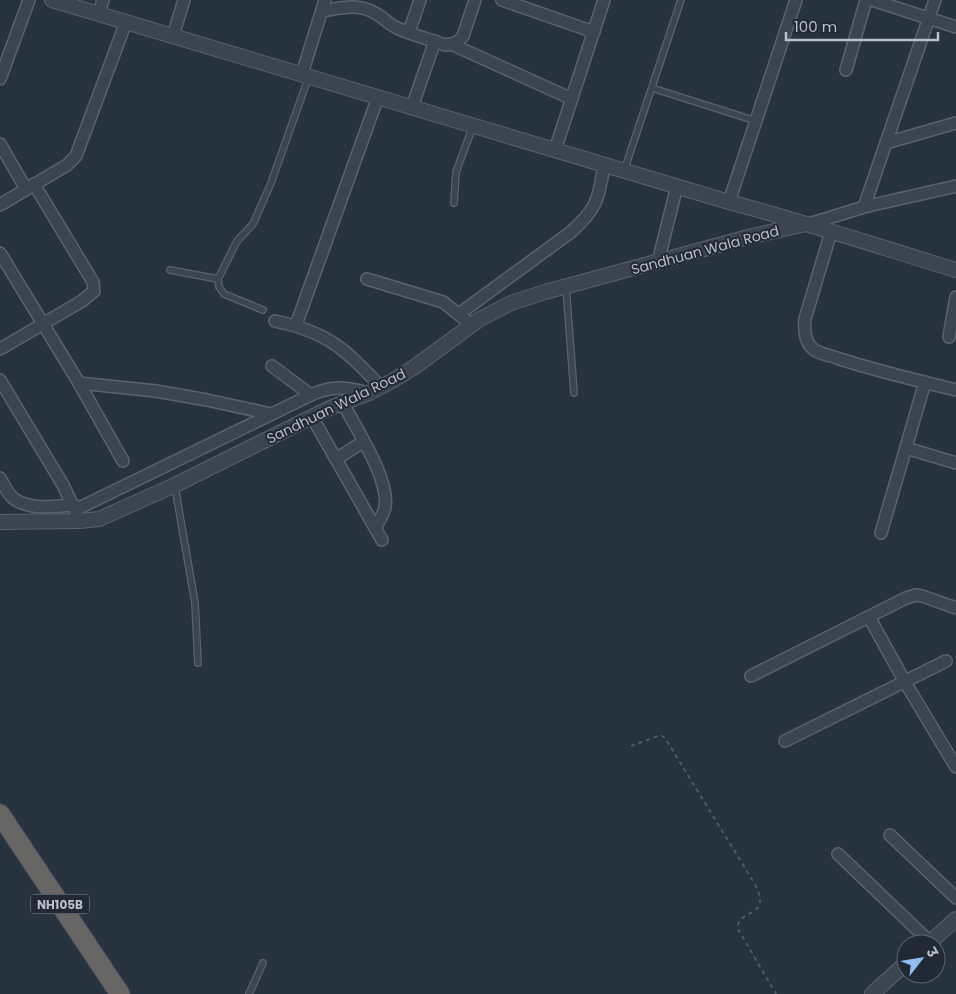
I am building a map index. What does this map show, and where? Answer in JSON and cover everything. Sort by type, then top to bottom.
[{"type":"highway","name":"NH105B","points":[[0,814],[120,994]]},
{"type":"street","points":[[0,78],[29,0]]},
{"type":"street","points":[[52,0],[729,202],[809,224],[956,270]]},
{"type":"street","points":[[99,14],[104,0]]},
{"type":"street","points":[[173,36],[184,0]]},
{"type":"street","points":[[409,32],[420,0]]},
{"type":"street","points":[[306,75],[324,6],[360,8],[374,12],[390,24],[409,32],[445,44],[451,44],[460,40],[463,36],[475,0]]},
{"type":"street","points":[[502,0],[594,32]]},
{"type":"street","points":[[555,150],[604,0]]},
{"type":"street","points":[[729,202],[796,0]]},
{"type":"street","points":[[846,70],[866,0]]},
{"type":"street","points":[[872,0],[956,27]]},
{"type":"street","points":[[864,207],[935,0]]},
{"type":"street","points":[[0,205],[67,165],[76,156],[126,22]]},
{"type":"street","points":[[412,107],[436,41]]},
{"type":"street","points":[[451,44],[572,99]]},
{"type":"street","points":[[296,325],[378,97]]},
{"type":"street","points":[[886,143],[956,123]]},
{"type":"street","points":[[0,144],[95,287],[91,295],[0,349]]},
{"type":"street","points":[[459,314],[571,232],[584,220],[597,200],[604,165]]},
{"type":"street","points":[[658,262],[677,186]]},
{"type":"street","points":[[809,224],[864,207],[956,186]]},
{"type":"street","name":"Sandhuan Wala Road","points":[[0,522],[76,512],[99,519],[312,417],[375,390],[413,368],[480,319],[511,303],[752,236],[809,224]]},
{"type":"street","points":[[831,232],[805,319],[804,331],[806,340],[811,347],[819,352],[849,362],[956,390]]},
{"type":"street","points":[[0,253],[79,383],[123,461]]},
{"type":"street","points":[[367,279],[434,298],[443,302],[472,325]]},
{"type":"street","points":[[949,337],[956,297]]},
{"type":"street","points":[[275,321],[296,325],[322,336],[339,346],[354,358],[375,390]]},
{"type":"street","points":[[272,366],[311,395]]},
{"type":"street","points":[[0,380],[76,512]]},
{"type":"street","points":[[881,533],[925,382]]},
{"type":"street","points":[[79,383],[156,391],[272,414]]},
{"type":"street","points":[[0,478],[8,493],[22,503],[33,507],[76,512],[325,389],[344,387],[375,390]]},
{"type":"street","points":[[343,403],[385,487],[385,509],[376,528]]},
{"type":"street","points":[[312,417],[382,540]]},
{"type":"street","points":[[336,459],[364,442]]},
{"type":"street","points":[[906,448],[956,463]]},
{"type":"street","points":[[751,676],[906,598],[916,595],[956,608]]},
{"type":"street","points":[[869,617],[956,767]]},
{"type":"street","points":[[785,741],[946,661]]},
{"type":"street","points":[[890,835],[956,898]]},
{"type":"street","points":[[838,854],[920,934]]},
{"type":"street","points":[[939,934],[956,919]]},
{"type":"street","points":[[872,994],[896,972]]},
{"type":"lane","points":[[624,170],[681,0]]},
{"type":"lane","points":[[263,310],[224,294],[219,287],[218,279],[237,240],[253,224],[257,216],[271,183],[306,75]]},
{"type":"lane","points":[[652,88],[756,121]]},
{"type":"lane","points":[[454,203],[456,172],[473,126]]},
{"type":"lane","points":[[170,270],[218,279]]},
{"type":"lane","points":[[566,287],[574,393]]},
{"type":"lane","points":[[175,484],[195,603],[198,663]]},
{"type":"lane","points":[[249,994],[262,964]]},
{"type":"path","points":[[631,746],[658,736],[665,738],[759,890],[761,896],[760,903],[741,920],[738,926],[740,934],[776,994]]}]
